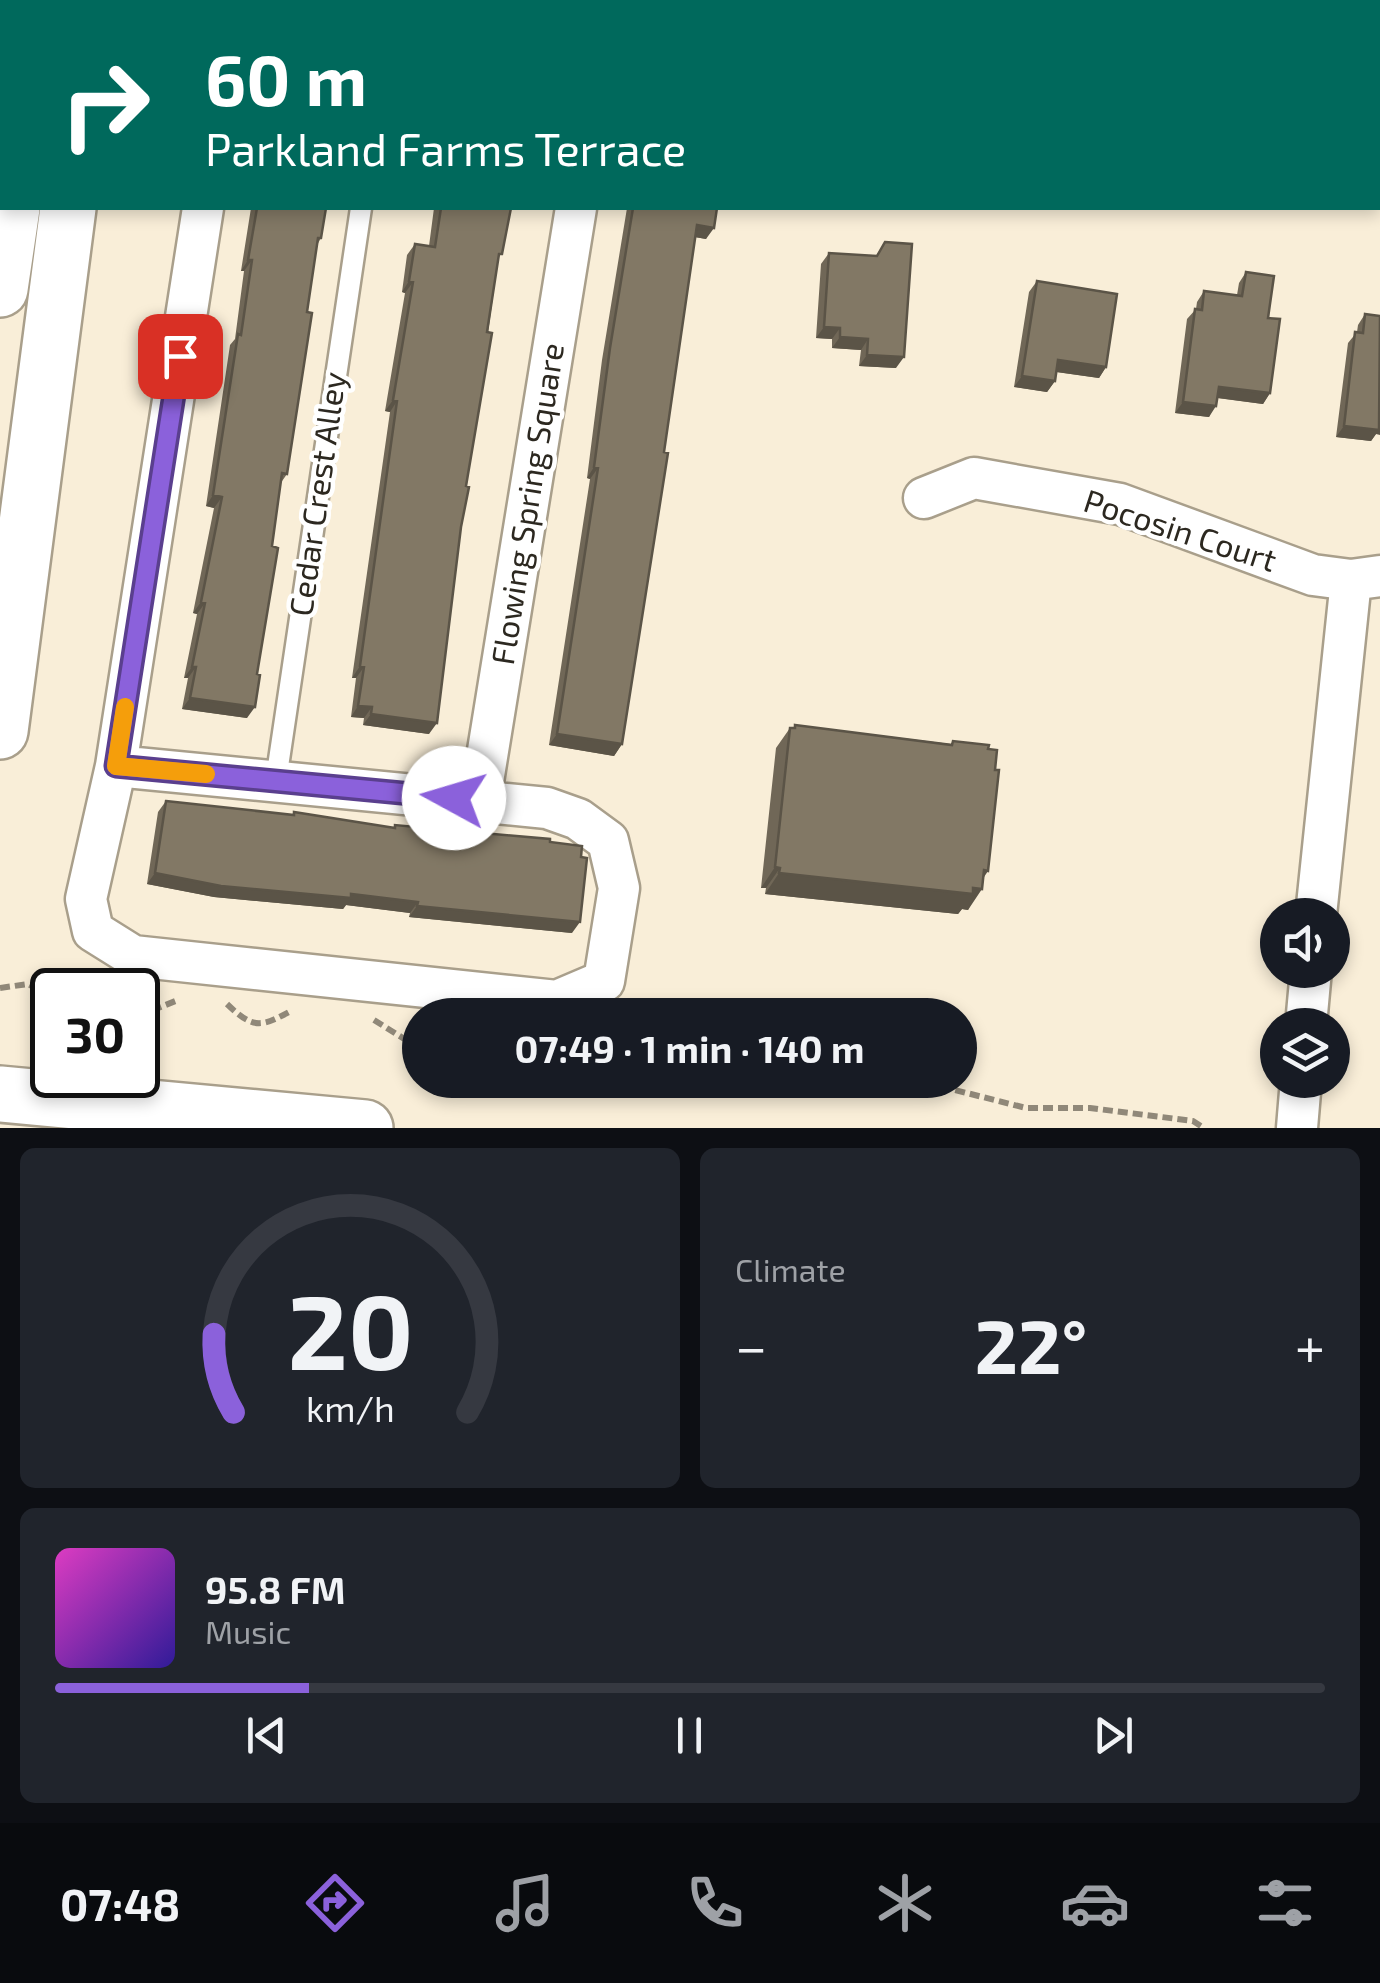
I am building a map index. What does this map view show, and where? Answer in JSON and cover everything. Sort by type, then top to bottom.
[{"type":"main road","points":[[0,289],[12,210]]},
{"type":"main road","points":[[0,731],[68,210]]},
{"type":"main road","points":[[0,1094],[365,1128]]},
{"type":"street","points":[[116,766],[480,800],[547,808],[578,819],[608,841],[618,888],[604,981],[557,1001],[133,956],[93,931],[86,899],[116,766],[202,210]]},
{"type":"street","name":"Flowing Spring Square","points":[[480,800],[576,210]]},
{"type":"street","name":"Pocosin Court","points":[[924,498],[974,478],[1120,504],[1313,575],[1365,578]]},
{"type":"street","points":[[1318,898],[1365,578]]},
{"type":"street","points":[[1297,1128],[1300,1098]]},
{"type":"lane","name":"Cedar Crest Alley","points":[[276,780],[361,210]]},
{"type":"path","points":[[0,988],[30,985]]},
{"type":"path","points":[[977,1096],[1026,1108],[1090,1108],[1193,1120],[1204,1128]]},
{"type":"building","points":[[257,210],[326,210],[307,312],[312,313],[287,474],[282,473],[272,546],[278,548],[255,707],[190,698],[205,603],[201,602],[222,497],[213,495],[238,334],[241,335],[252,260],[248,260]]},
{"type":"building","points":[[441,210],[511,210],[499,254],[487,332],[492,333],[466,486],[469,487],[437,723],[371,714],[372,707],[358,706],[415,244],[435,247]]},
{"type":"building","points":[[633,210],[717,210],[714,228],[697,225],[664,452],[668,453],[622,744],[557,734],[598,468],[594,467]]},
{"type":"building","points":[[885,242],[912,244],[904,357],[867,355],[868,339],[840,337],[840,328],[824,327],[829,253],[877,256]]},
{"type":"building","points":[[1246,272],[1274,276],[1268,318],[1280,319],[1270,393],[1219,387],[1216,406],[1183,402],[1195,309],[1202,310],[1204,291],[1242,296]]},
{"type":"building","points":[[1037,281],[1117,294],[1106,367],[1058,360],[1055,381],[1022,376]]},
{"type":"building","points":[[1365,314],[1380,316],[1379,430],[1344,426],[1355,332],[1363,333]]},
{"type":"building","points":[[795,725],[952,745],[953,741],[989,745],[988,749],[997,750],[995,770],[999,770],[988,871],[984,870],[982,889],[973,888],[973,894],[779,873],[780,868],[775,867],[790,728]]},
{"type":"building","points":[[166,801],[294,812],[395,828],[550,839],[582,846],[581,857],[587,858],[580,922],[417,906],[418,902],[351,894],[351,898],[221,886],[155,873]]},
{"type":"slow traffic","points":[[125,707],[116,766],[206,774]]},
{"type":"route","points":[[180,356],[116,766],[454,798]]}]
